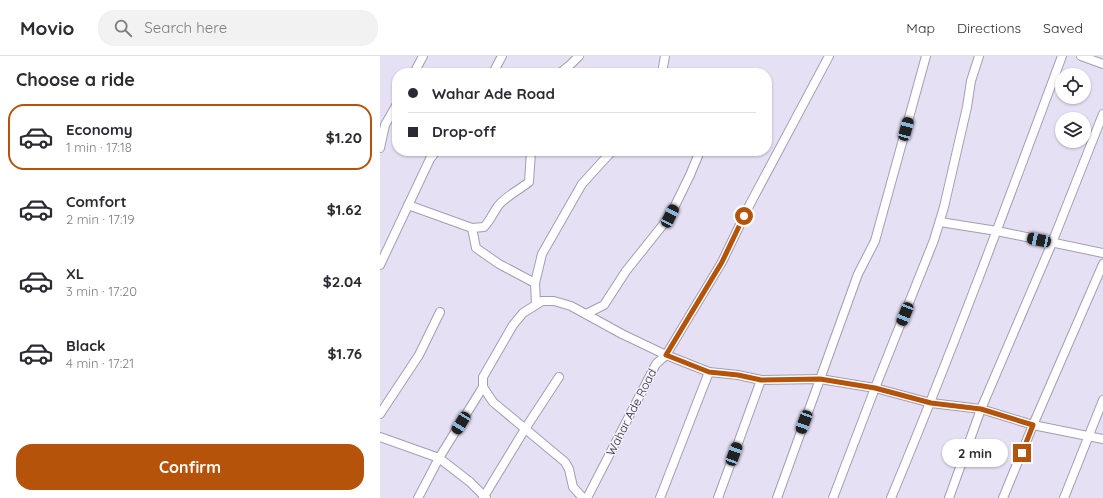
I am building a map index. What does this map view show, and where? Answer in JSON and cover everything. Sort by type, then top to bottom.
[{"type":"street","points":[[417,68],[423,56]]},
{"type":"street","points":[[496,68],[502,56]]},
{"type":"street","points":[[566,68],[579,56]]},
{"type":"street","points":[[663,68],[665,56]]},
{"type":"street","name":"Wahar Ade Road","points":[[587,498],[656,364],[666,355],[722,262],[750,204],[829,56]]},
{"type":"street","points":[[777,498],[858,274],[875,241],[926,56]]},
{"type":"street","points":[[833,498],[940,222],[967,107],[971,81],[979,56]]},
{"type":"street","points":[[891,498],[931,403],[1062,56]]},
{"type":"street","points":[[1081,56],[1103,64]]},
{"type":"street","points":[[380,148],[385,125],[392,113]]},
{"type":"street","points":[[949,498],[981,409],[1052,243],[1103,114]]},
{"type":"street","points":[[380,265],[432,156]]},
{"type":"street","points":[[408,205],[472,228],[484,227],[488,224],[498,207],[529,182],[531,156]]},
{"type":"street","points":[[536,304],[535,283],[542,254],[582,184],[607,156]]},
{"type":"street","points":[[586,314],[604,305],[626,272],[670,216],[698,156]]},
{"type":"street","points":[[940,222],[997,231],[1103,253]]},
{"type":"street","points":[[472,228],[476,248],[499,264],[535,283]]},
{"type":"street","points":[[1003,498],[1103,264]]},
{"type":"street","points":[[418,498],[440,458],[483,387],[483,377],[513,325],[522,313],[542,300],[554,300],[571,306],[622,334],[666,355],[709,372],[738,375],[761,380],[820,379],[875,388],[931,403],[981,409],[1033,425],[1103,439]]},
{"type":"street","points":[[380,414],[419,355],[440,312]]},
{"type":"street","points":[[660,498],[709,372]]},
{"type":"street","points":[[380,437],[440,458],[470,482],[485,497],[525,429],[559,377]]},
{"type":"street","points":[[718,498],[761,380]]},
{"type":"street","points":[[483,387],[493,402],[565,462],[569,468],[573,487],[583,498]]},
{"type":"street","points":[[1064,498],[1103,400]]},
{"type":"route","points":[[744,216],[722,262],[666,355],[709,372],[738,375],[761,380],[820,379],[875,388],[931,403],[981,409],[1033,425],[1022,453]]}]
